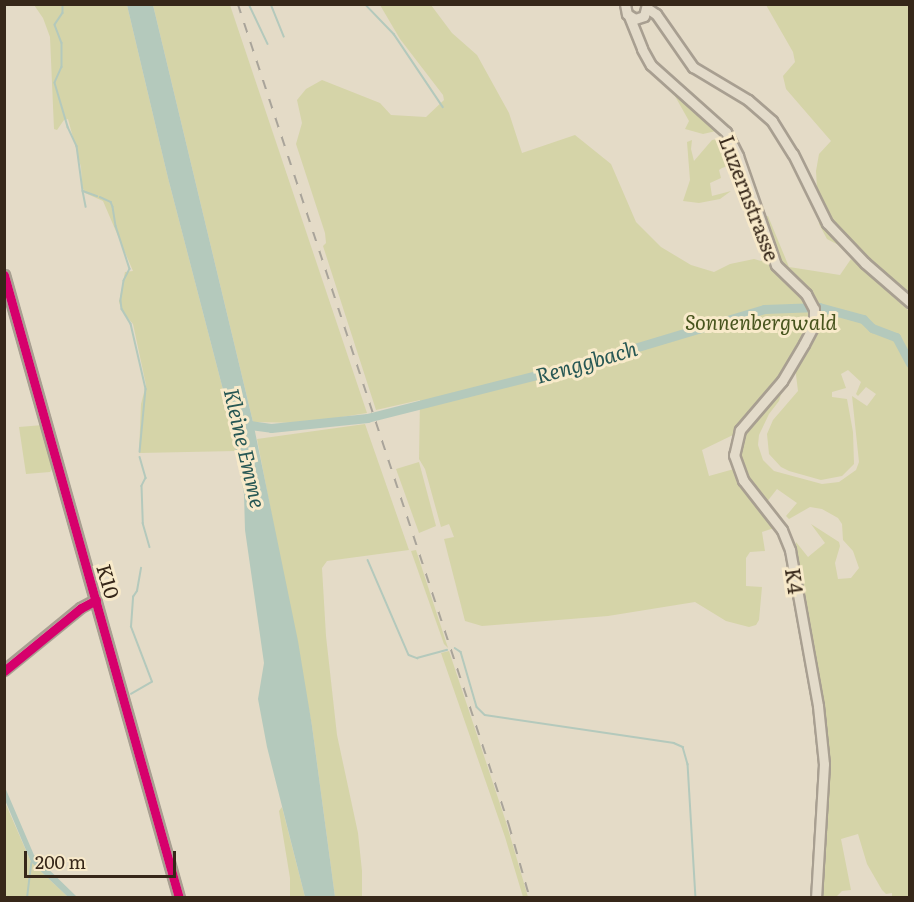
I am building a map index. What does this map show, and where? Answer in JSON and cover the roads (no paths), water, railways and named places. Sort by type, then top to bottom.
[{"type":"main road","name":"Luzernstrasse","points":[[625,5],[643,52],[656,69],[716,120],[726,132],[735,149],[776,265],[806,294],[813,306]]},
{"type":"main road","points":[[629,16],[645,11],[659,19],[693,67],[748,100],[772,122],[793,154],[821,215],[865,263],[909,302]]},
{"type":"main road","points":[[639,40],[645,11]]},
{"type":"main road","name":"K10","points":[[4,275],[179,897]]},
{"type":"main road","name":"K4","points":[[813,306],[814,321],[787,373],[740,430],[734,455],[743,480],[782,530],[790,550],[823,751],[823,806],[816,897]]},
{"type":"street","points":[[4,671],[81,608],[96,600]]},
{"type":"water","name":"Kleine Emme","points":[[127,5],[153,5],[253,422],[298,641],[335,897],[305,897],[267,747],[258,699],[264,663],[245,530],[244,494],[227,405],[168,178]]},
{"type":"water","points":[[4,785],[34,855],[77,897],[68,897],[31,862],[5,800]]},
{"type":"waterway","points":[[63,4],[63,13],[55,25],[62,43],[62,67],[55,83],[68,127],[77,146],[83,191],[97,196]]},
{"type":"waterway","points":[[249,4],[268,44]]},
{"type":"waterway","points":[[271,4],[284,37]]},
{"type":"waterway","points":[[365,4],[394,34],[443,107]]},
{"type":"waterway","points":[[83,191],[86,207]]},
{"type":"waterway","points":[[100,197],[111,202],[130,269],[124,281],[121,301],[122,309],[131,324],[146,389],[140,452]]},
{"type":"waterway","name":"Renggbach","points":[[243,424],[271,428],[367,418],[581,364],[764,309],[819,307],[863,319],[872,328],[896,337],[910,363]]},
{"type":"waterway","points":[[140,457],[146,478],[142,486],[143,523],[150,547]]},
{"type":"waterway","points":[[368,560],[409,655],[417,658],[447,650]]},
{"type":"waterway","points":[[131,694],[152,682],[131,627],[133,597],[137,591],[141,568]]},
{"type":"waterway","points":[[455,648],[461,652],[477,707],[485,715],[674,743],[683,747],[688,764],[696,898]]},
{"type":"waterway","points":[[27,898],[31,863]]},
{"type":"railway","points":[[238,4],[509,825],[530,898]]},
{"type":"park label","name":"Sonnenbergwald","points":[[761,321]]}]
